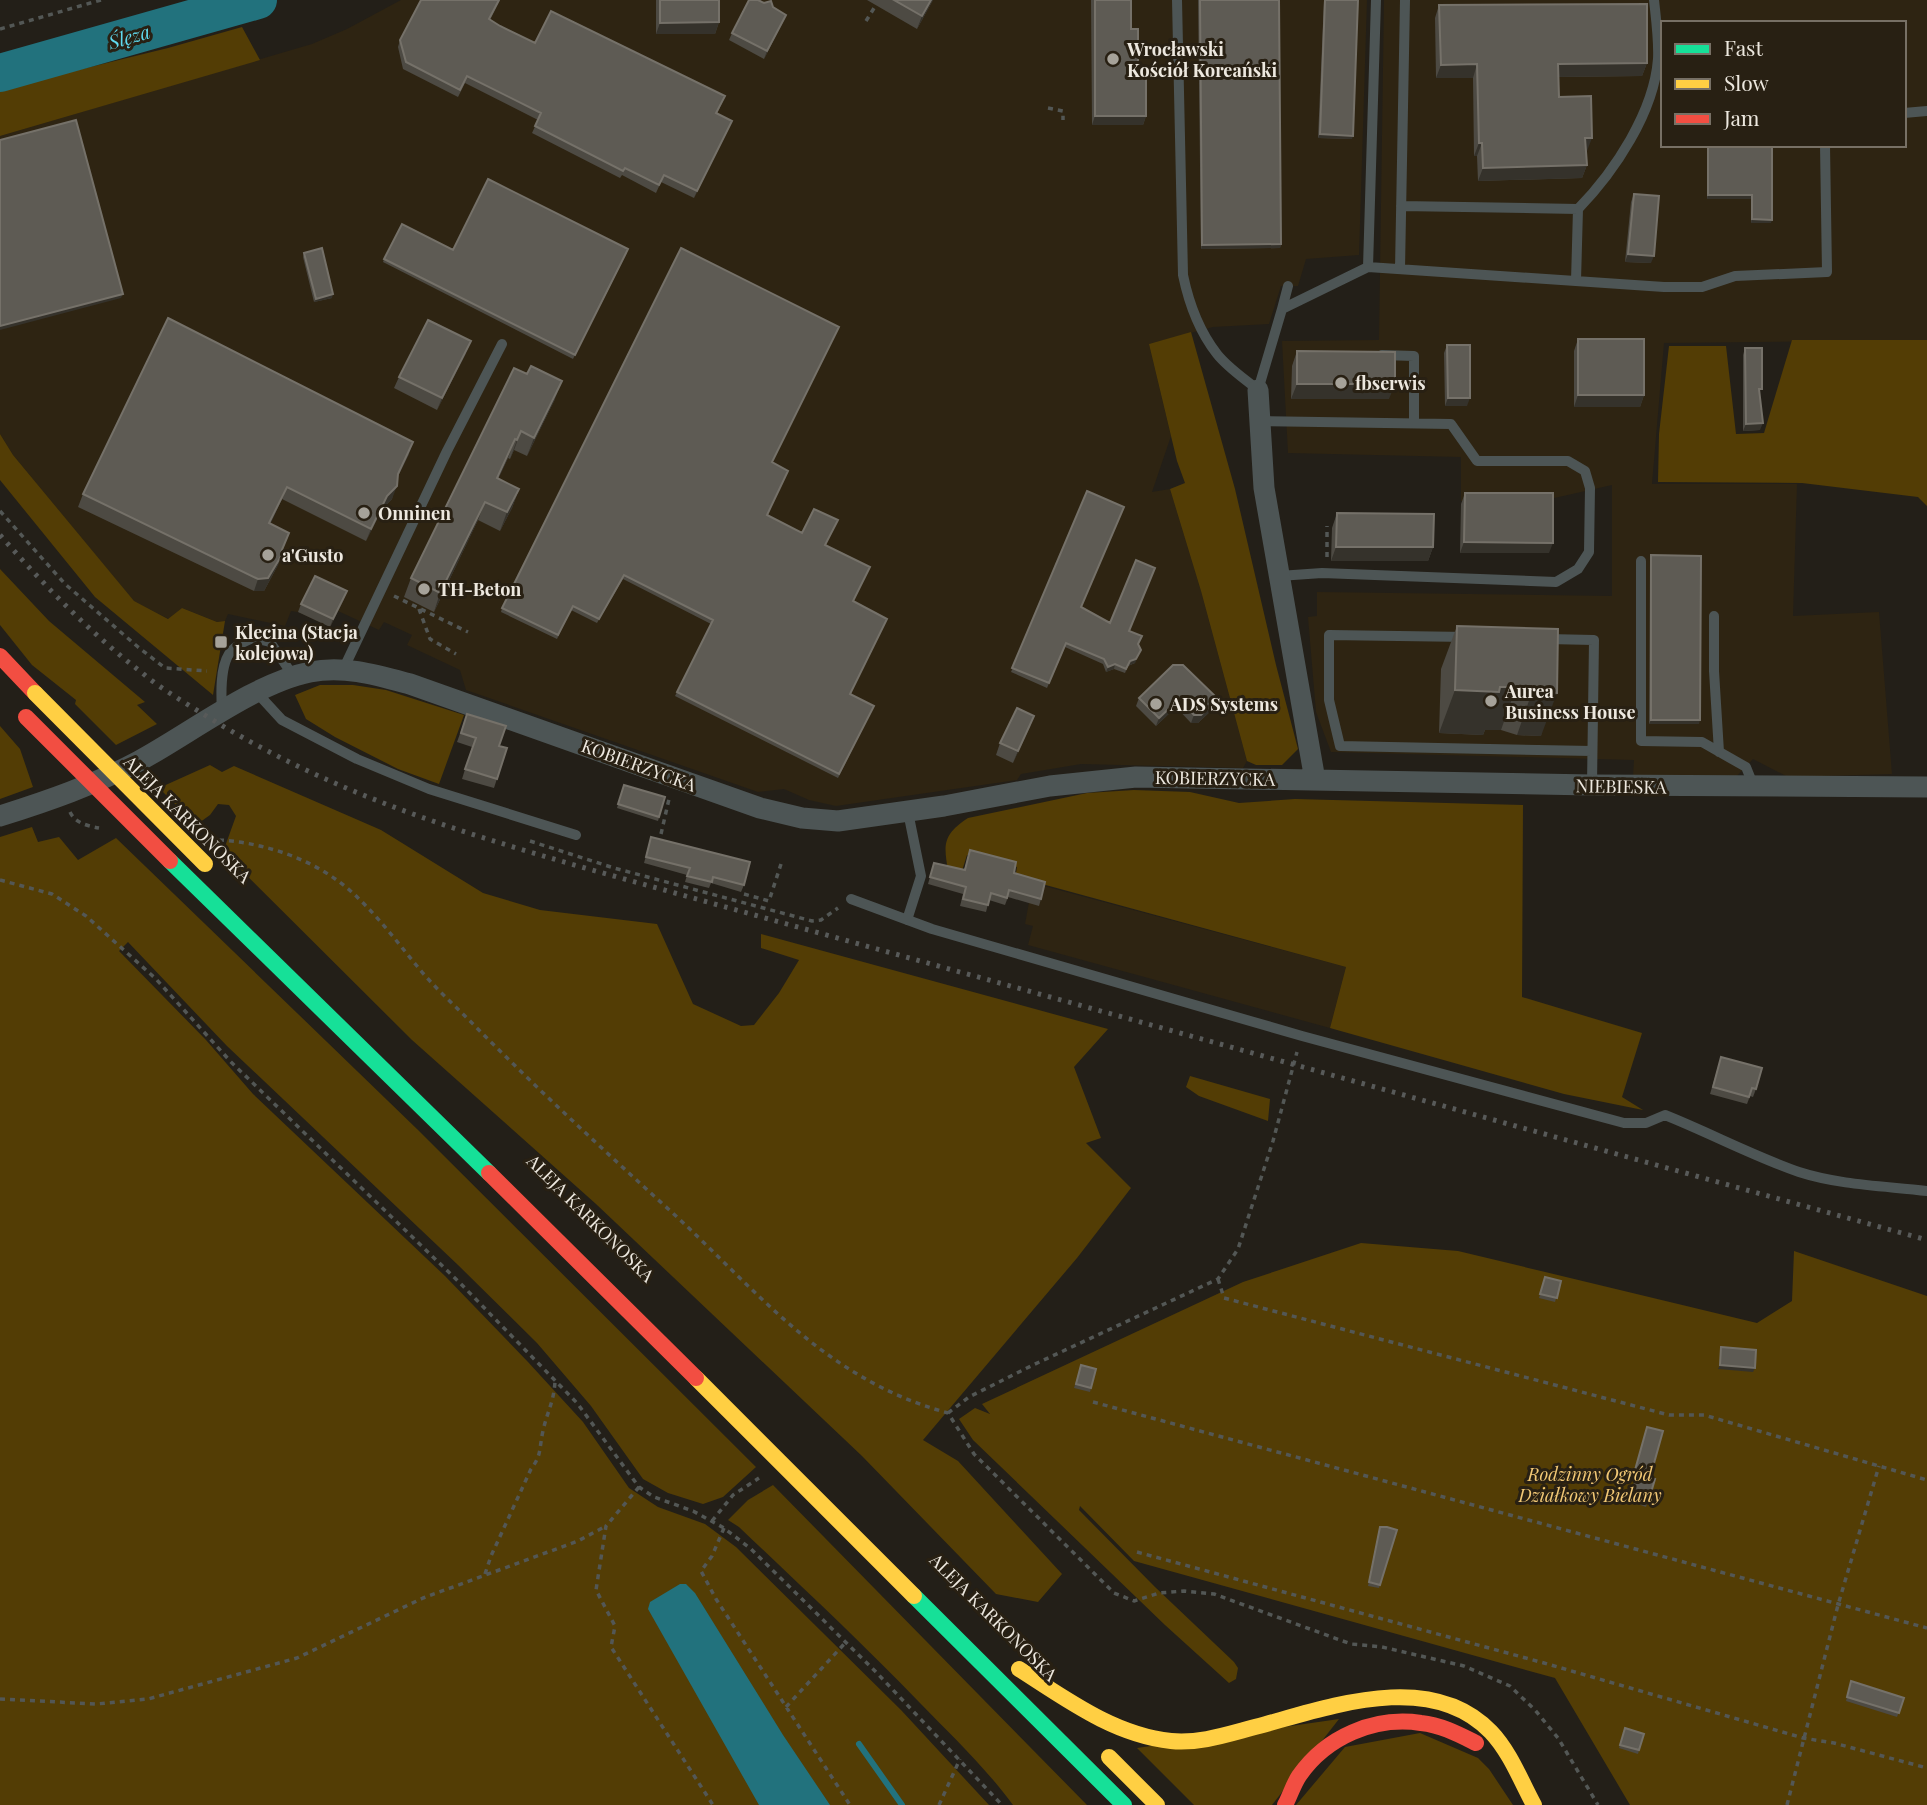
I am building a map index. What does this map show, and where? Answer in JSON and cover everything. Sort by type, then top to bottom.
[{"type":"main road","name":"ALEJA KARKONOSKA","points":[[0,656],[210,868]]},
{"type":"main road","points":[[22,713],[411,1095],[1124,1805]]},
{"type":"main road","name":"ALEJA KARKONOSKA","points":[[1077,1726],[1015,1664],[1085,1710],[1117,1727],[1170,1741],[1210,1739],[1376,1697],[1410,1696],[1436,1700],[1468,1715],[1493,1734],[1524,1788]]},
{"type":"main road","points":[[1285,1805],[1303,1770],[1330,1744],[1352,1731],[1388,1721],[1431,1724],[1460,1734],[1487,1750],[1524,1788],[1534,1805]]},
{"type":"main road","points":[[1097,1746],[1157,1805]]},
{"type":"street","points":[[1258,390],[1264,488],[1315,780]]},
{"type":"street","name":"KOBIERZYCKA","points":[[0,816],[63,796],[140,760],[257,693],[294,677],[309,672],[342,670],[374,674],[410,684],[784,815],[838,821],[908,812],[1050,786],[1136,777],[1315,780]]},
{"type":"street","name":"NIEBIESKA","points":[[1315,780],[1927,787]]},
{"type":"lane","points":[[1177,0],[1183,275],[1188,298],[1199,326],[1218,356],[1258,390],[1288,286]]},
{"type":"lane","points":[[1368,267],[1376,0]]},
{"type":"lane","points":[[1400,269],[1405,0]]},
{"type":"lane","points":[[1576,281],[1578,209],[1595,191],[1649,105],[1658,60],[1654,0]]},
{"type":"lane","points":[[1906,113],[1927,111]]},
{"type":"lane","points":[[1283,309],[1368,267],[1702,287],[1735,276],[1827,272],[1825,147]]},
{"type":"lane","points":[[1401,206],[1578,209]]},
{"type":"lane","points":[[342,670],[502,344]]},
{"type":"lane","points":[[1368,355],[1414,356],[1414,423]]},
{"type":"lane","points":[[1259,421],[1451,424],[1477,461],[1568,461],[1585,471],[1590,488],[1589,552],[1578,569],[1556,582],[1326,573],[1279,576]]},
{"type":"lane","points":[[1642,561],[1641,741],[1702,742],[1745,767],[1754,787]]},
{"type":"lane","points":[[1714,616],[1718,752]]},
{"type":"lane","points":[[1483,638],[1329,635],[1329,701],[1340,746],[1592,751]]},
{"type":"lane","points":[[222,712],[223,672],[228,655],[235,647],[253,638],[270,642],[294,677]]},
{"type":"lane","points":[[1538,639],[1594,640],[1592,785]]},
{"type":"lane","points":[[257,693],[282,720],[357,759],[429,789],[576,835]]},
{"type":"lane","points":[[907,920],[921,876],[908,812]]},
{"type":"lane","points":[[851,898],[945,933],[1624,1123],[1646,1123],[1665,1115],[1802,1173],[1927,1191]]},
{"type":"path","points":[[0,29],[101,0]]},
{"type":"path","points":[[866,21],[876,5]]},
{"type":"path","points":[[1048,108],[1063,111],[1063,120]]},
{"type":"path","points":[[0,511],[65,584],[96,613],[166,668],[223,672]]},
{"type":"path","points":[[1326,573],[1327,526]]},
{"type":"path","points":[[381,589],[468,632]]},
{"type":"path","points":[[418,607],[430,639],[456,654]]},
{"type":"path","points":[[63,796],[73,818],[86,825],[111,830]]},
{"type":"path","points":[[662,834],[670,803],[667,796]]},
{"type":"path","points":[[217,839],[260,847],[301,859],[340,882],[393,935],[418,968],[513,1064],[601,1149],[714,1251],[765,1304],[826,1355],[859,1376],[921,1405],[948,1413],[974,1454],[1114,1593],[1134,1601],[1184,1591],[1214,1594],[1351,1644]]},
{"type":"path","points":[[530,841],[614,868],[812,921],[821,919],[851,898]]},
{"type":"path","points":[[744,894],[769,901],[781,864]]},
{"type":"path","points":[[0,880],[52,894],[86,916],[116,942],[156,979],[231,1062],[460,1283],[577,1403],[639,1487],[654,1497],[712,1521],[751,1549],[846,1642],[1002,1805]]},
{"type":"path","points":[[948,1413],[969,1397],[1032,1365],[1218,1279],[1238,1249],[1273,1141],[1302,1035]]},
{"type":"path","points":[[1218,1279],[1224,1298],[1669,1415],[1704,1415],[1927,1480]]},
{"type":"path","points":[[485,1575],[531,1469],[540,1457],[543,1431],[555,1399],[555,1381]]},
{"type":"path","points":[[1093,1402],[1927,1628]]},
{"type":"path","points":[[1787,1805],[1838,1605],[1879,1466]]},
{"type":"path","points":[[712,1521],[733,1495],[764,1473]]},
{"type":"path","points":[[0,1699],[96,1704],[164,1695],[297,1658],[424,1598],[578,1541],[606,1526],[639,1487]]},
{"type":"path","points":[[606,1526],[596,1590],[615,1626],[611,1647],[713,1805]]},
{"type":"path","points":[[724,1528],[712,1556],[701,1571],[716,1599],[850,1805]]},
{"type":"path","points":[[1137,1552],[1530,1659],[1803,1738],[1834,1743],[1927,1768]]},
{"type":"path","points":[[786,1707],[846,1642]]},
{"type":"path","points":[[939,1805],[960,1759]]},
{"type":"shaded area","points":[[401,0],[1367,0],[1359,255],[1306,259],[1298,286],[1281,286],[1269,324],[1213,327],[1149,344],[1171,436],[1152,492],[1170,489],[1247,761],[1243,768],[1081,764],[1021,774],[1017,780],[836,806],[809,800],[784,789],[758,792],[466,690],[460,670],[407,645],[412,635],[384,622],[379,630],[338,611],[330,627],[291,611],[285,626],[228,614],[225,621],[217,622],[182,608],[169,619],[134,602],[13,455],[0,434],[0,136],[312,44]]},
{"type":"shaded area","name":"fbserwis","points":[[1384,0],[1927,0],[1927,340],[1664,343],[1652,484],[1797,484],[1793,616],[1879,612],[1892,774],[1788,777],[1753,759],[1736,777],[1633,776],[1634,760],[1331,752],[1316,712],[1308,617],[1317,616],[1317,592],[1612,596],[1612,485],[1550,499],[1461,501],[1461,457],[1288,453],[1282,341],[1379,340]]},
{"type":"shaded area","points":[[1032,886],[1043,889],[1044,886],[1346,967],[1330,1028],[1028,945],[1033,926],[1025,924]]},
{"type":"green space","points":[[242,27],[260,60],[0,136],[0,89]]},
{"type":"green space","points":[[1191,332],[1235,489],[1298,749],[1282,765],[1256,765],[1247,761],[1170,489],[1185,483],[1177,461],[1149,344]]},
{"type":"green space","points":[[1792,340],[1927,340],[1927,506],[1918,497],[1802,483],[1658,482],[1659,434],[1669,346],[1726,346],[1736,434],[1764,433]]},
{"type":"green space","points":[[0,434],[13,455],[134,601],[168,619],[182,608],[217,622],[225,621],[213,695],[95,597],[0,480]]},
{"type":"green space","points":[[0,569],[49,621],[145,702],[137,705],[157,724],[116,745],[75,704],[76,700],[32,665],[0,625]]},
{"type":"green space","points":[[320,685],[353,685],[386,690],[464,715],[439,784],[398,769],[306,719],[295,695]]},
{"type":"green space","points":[[0,726],[20,749],[33,787],[0,799]]},
{"type":"green space","points":[[210,765],[222,772],[234,766],[381,830],[483,893],[540,910],[657,924],[693,1004],[741,1026],[754,1025],[779,993],[799,960],[761,948],[761,934],[1108,1029],[1074,1067],[1101,1138],[1086,1143],[1131,1188],[1077,1258],[923,1440],[958,1461],[1062,1574],[1038,1602],[996,1594],[862,1456],[596,1204],[412,1040],[223,852],[236,816],[229,805],[218,804],[210,815],[196,825],[159,788]]},
{"type":"green space","points":[[1134,790],[1190,792],[1239,803],[1295,799],[1523,805],[1522,997],[1642,1033],[1622,1097],[1643,1110],[1564,1094],[1330,1028],[1346,967],[1042,884],[1015,879],[1017,867],[967,855],[961,874],[948,870],[947,840],[954,829],[968,818],[1087,793]]},
{"type":"green space","points":[[32,827],[38,842],[59,837],[78,860],[116,838],[417,1129],[756,1467],[723,1497],[703,1504],[668,1493],[643,1479],[591,1406],[537,1343],[227,1046],[128,942],[119,951],[206,1040],[253,1094],[445,1276],[528,1362],[583,1422],[629,1488],[658,1507],[705,1524],[736,1547],[901,1710],[989,1805],[0,1805],[0,837]]},
{"type":"green space","points":[[1190,1076],[1270,1099],[1268,1121],[1199,1096],[1186,1087]]},
{"type":"green space","name":"Rodzinny Ogród Działkowy Bielany","points":[[1361,1243],[1458,1251],[1757,1323],[1792,1301],[1794,1251],[1927,1296],[1927,1805],[1630,1805],[1555,1678],[1134,1561],[1080,1506],[1079,1510],[1155,1587],[1234,1662],[1238,1668],[1236,1679],[1229,1683],[973,1440],[959,1419],[975,1408],[990,1414],[982,1404],[1243,1282]]},
{"type":"green space","points":[[773,1485],[1087,1805],[1013,1805],[968,1752],[875,1658],[739,1527],[728,1520],[748,1500]]},
{"type":"green space","points":[[1339,1719],[1272,1805],[1194,1805],[1137,1748]]},
{"type":"green space","points":[[1420,1733],[1478,1758],[1489,1769],[1513,1805],[1296,1805],[1345,1747]]},
{"type":"water","points":[[680,1584],[686,1584],[695,1593],[830,1805],[759,1805],[648,1609],[650,1602]]},
{"type":"building","points":[[421,0],[499,0],[489,19],[535,43],[551,11],[725,96],[716,113],[732,121],[697,191],[664,175],[659,185],[625,168],[623,171],[535,126],[541,113],[467,76],[460,90],[406,62],[400,40]]},
{"type":"building","points":[[660,0],[719,0],[719,22],[660,23]]},
{"type":"building","points":[[749,0],[764,3],[771,1],[773,7],[786,15],[767,51],[732,33]]},
{"type":"building","points":[[894,0],[931,0],[922,16]]},
{"type":"building","name":"Wrocławski Kościół Koreański","points":[[1095,0],[1131,0],[1131,29],[1138,29],[1138,72],[1146,72],[1146,116],[1095,116]]},
{"type":"building","points":[[1200,0],[1279,0],[1281,244],[1202,245]]},
{"type":"building","points":[[1325,0],[1358,0],[1353,136],[1320,134]]},
{"type":"building","points":[[1647,4],[1647,63],[1558,64],[1559,97],[1591,96],[1592,138],[1585,138],[1587,165],[1483,168],[1482,143],[1479,143],[1477,64],[1441,65],[1439,5]]},
{"type":"building","points":[[76,120],[123,294],[0,326],[0,140]]},
{"type":"building","points":[[1708,147],[1772,147],[1772,220],[1752,219],[1752,195],[1708,195]]},
{"type":"building","points":[[488,179],[628,249],[575,355],[384,259],[402,224],[453,250]]},
{"type":"building","points":[[1634,194],[1659,196],[1654,256],[1628,254]]},
{"type":"building","points":[[322,248],[333,294],[316,299],[304,253]]},
{"type":"building","points":[[681,248],[839,327],[772,462],[788,471],[767,515],[802,533],[814,509],[838,520],[825,545],[870,567],[853,601],[887,619],[850,694],[874,706],[839,774],[677,692],[713,620],[624,575],[599,619],[573,606],[558,635],[502,608]]},
{"type":"building","points":[[168,318],[413,442],[398,474],[397,486],[387,496],[371,529],[287,487],[269,523],[289,533],[281,552],[283,553],[268,578],[258,579],[83,494]]},
{"type":"building","points":[[428,320],[471,341],[442,398],[399,377]]},
{"type":"building","points":[[1578,339],[1644,339],[1644,395],[1578,395]]},
{"type":"building","points":[[1447,345],[1470,345],[1470,398],[1448,398]]},
{"type":"building","points":[[1745,348],[1762,348],[1762,389],[1759,389],[1763,423],[1746,424]]},
{"type":"building","points":[[1297,351],[1395,352],[1395,384],[1297,384]]},
{"type":"building","points":[[531,366],[562,381],[534,438],[521,431],[497,478],[519,489],[507,512],[485,502],[440,593],[411,578],[514,368],[527,374]]},
{"type":"building","points":[[1087,491],[1124,507],[1081,607],[1110,623],[1136,560],[1155,568],[1129,631],[1142,636],[1138,644],[1141,650],[1126,669],[1115,664],[1108,667],[1104,659],[1066,643],[1049,683],[1012,668]]},
{"type":"building","points":[[1465,493],[1553,493],[1553,543],[1464,542]]},
{"type":"building","points":[[1337,513],[1434,514],[1433,547],[1336,547]]},
{"type":"building","points":[[1651,555],[1701,556],[1700,720],[1651,720]]},
{"type":"building","points":[[315,576],[347,591],[333,619],[301,604]]},
{"type":"building","points":[[1457,626],[1558,629],[1557,693],[1532,692],[1516,687],[1500,687],[1499,692],[1455,690]]},
{"type":"building","points":[[1173,665],[1183,665],[1218,699],[1201,715],[1194,715],[1179,699],[1159,718],[1139,698]]},
{"type":"building","points":[[1017,708],[1034,716],[1018,751],[1000,743]]},
{"type":"building","points":[[467,714],[506,726],[499,746],[507,748],[497,779],[465,769],[476,738],[461,733]]},
{"type":"building","points":[[624,785],[665,797],[659,817],[618,804]]},
{"type":"building","points":[[651,837],[750,862],[744,885],[713,877],[712,882],[687,876],[690,868],[646,857]]},
{"type":"building","points":[[970,850],[1016,862],[1014,873],[1045,882],[1041,899],[1009,890],[1007,898],[991,893],[988,905],[963,899],[966,887],[930,877],[934,863],[965,870]]},
{"type":"building","points":[[1721,1057],[1762,1068],[1756,1089],[1752,1088],[1749,1097],[1713,1087]]},
{"type":"building","points":[[1545,1277],[1561,1281],[1557,1298],[1540,1294]]},
{"type":"building","points":[[1721,1347],[1756,1350],[1755,1368],[1720,1365]]},
{"type":"building","points":[[1081,1365],[1096,1369],[1091,1388],[1076,1384]]},
{"type":"building","points":[[1647,1427],[1663,1431],[1651,1474],[1635,1470]]},
{"type":"building","points":[[1637,1475],[1655,1479],[1648,1503],[1631,1498]]},
{"type":"building","points":[[1380,1527],[1397,1530],[1380,1585],[1369,1582]]},
{"type":"building","points":[[1851,1681],[1904,1698],[1899,1713],[1847,1697]]},
{"type":"building","points":[[1625,1728],[1644,1734],[1639,1750],[1620,1745]]},
{"type":"waterway","name":"Ślęza","points":[[0,73],[258,0]]},
{"type":"waterway","points":[[859,1744],[902,1805]]},
{"type":"railway","points":[[0,535],[85,624],[163,689],[297,766],[440,824],[592,870],[1927,1240]]},
{"type":"traffic: fast","points":[[170,861],[489,1173]]},
{"type":"traffic: fast","points":[[914,1596],[1124,1805]]},
{"type":"traffic: slow","points":[[35,693],[205,864]]},
{"type":"traffic: slow","points":[[696,1378],[914,1596]]},
{"type":"traffic: slow","points":[[1019,1669],[1110,1723],[1150,1737],[1182,1742],[1216,1737],[1316,1710],[1379,1698],[1410,1697],[1439,1702],[1467,1713],[1491,1732],[1510,1758],[1534,1805]]},
{"type":"traffic: slow","points":[[1109,1757],[1157,1805]]},
{"type":"traffic: jam","points":[[0,656],[35,693]]},
{"type":"traffic: jam","points":[[26,717],[170,861]]},
{"type":"traffic: jam","points":[[489,1173],[696,1378]]},
{"type":"traffic: jam","points":[[1285,1805],[1297,1779],[1310,1762],[1337,1740],[1369,1726],[1403,1722],[1428,1724],[1449,1730],[1476,1743]]},
{"type":"place","name":"Wrocławski Kościół Koreański","points":[[1113,59]]},
{"type":"place","name":"fbserwis","points":[[1341,383]]},
{"type":"place","name":"Onninen","points":[[364,513]]},
{"type":"place","name":"a'Gusto","points":[[268,555]]},
{"type":"place","name":"TH-Beton","points":[[424,589]]},
{"type":"place","name":"Klecina (Stacja kolejowa)","points":[[221,642]]},
{"type":"place","name":"Aurea Business House","points":[[1491,701]]},
{"type":"place","name":"ADS Systems","points":[[1156,704]]}]
